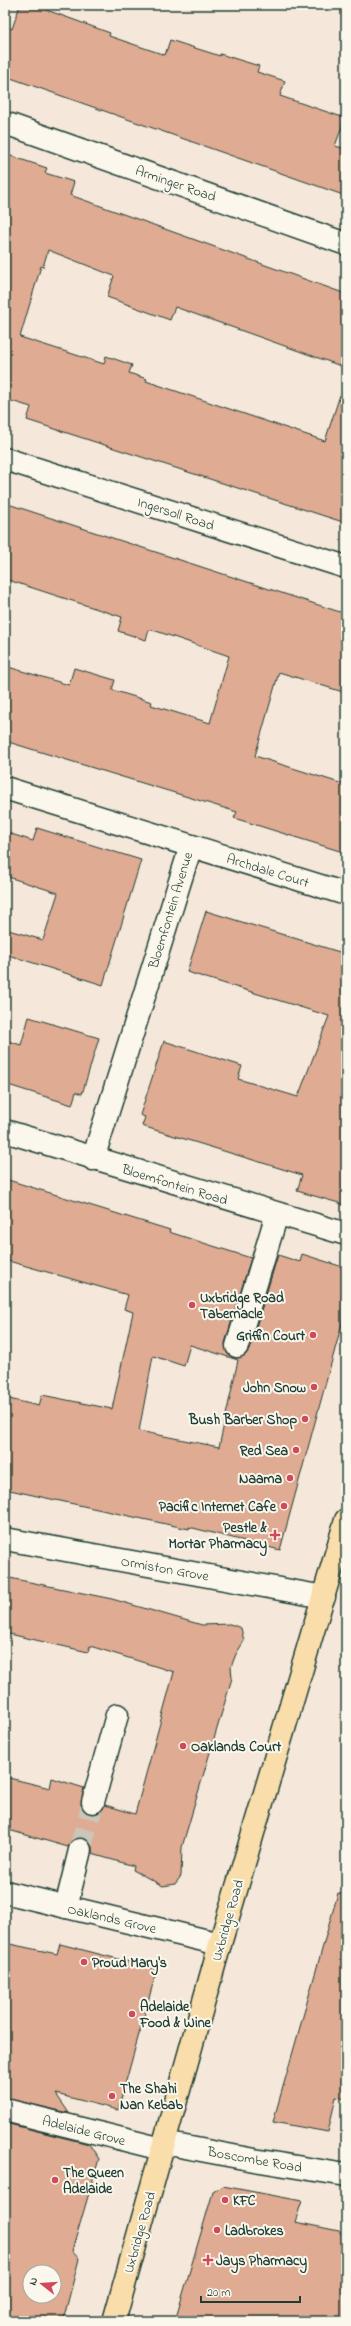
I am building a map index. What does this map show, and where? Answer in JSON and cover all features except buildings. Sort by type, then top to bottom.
[{"type":"main road","name":"Uxbridge Road","points":[[114,2321],[220,1944],[345,1531]]},
{"type":"street","name":"Arminger Road","points":[[5,123],[346,244]]},
{"type":"street","name":"Ingersoll Road","points":[[5,459],[346,567]]},
{"type":"street","name":"Bloemfontein Avenue","points":[[5,788],[191,846],[93,1159]]},
{"type":"street","name":"Archdale Court","points":[[191,846],[346,894]]},
{"type":"street","name":"Bloemfontein Road","points":[[5,1131],[93,1159],[346,1234]]},
{"type":"street","points":[[237,1346],[276,1214]]},
{"type":"street","name":"Ormiston Grove","points":[[5,1539],[324,1597]]},
{"type":"street","points":[[93,1802],[117,1715]]},
{"type":"street","points":[[66,1907],[80,1850]]},
{"type":"street","name":"Oaklands Grove","points":[[5,1892],[220,1944]]},
{"type":"street","name":"Adelaide Grove","points":[[5,2110],[163,2146]]},
{"type":"street","name":"Boscombe Road","points":[[163,2146],[346,2175]]},
{"type":"tunnel","points":[[80,1850],[93,1802]]},
{"type":"place","name":"Uxbridge Road Tabernacle","points":[[192,1305]]},
{"type":"place","name":"Griffin Court","points":[[313,1335]]},
{"type":"place","name":"John Snow","points":[[314,1387]]},
{"type":"place","name":"Bush Barber Shop","points":[[305,1419]]},
{"type":"place","name":"Red Sea","points":[[296,1450]]},
{"type":"place","name":"Naama","points":[[290,1478]]},
{"type":"place","name":"Pacific Internet Cafe","points":[[284,1506]]},
{"type":"place","name":"Pestle & Mortar Pharmacy","points":[[275,1535]]},
{"type":"place","name":"Oaklands Court","points":[[183,1746]]},
{"type":"place","name":"Proud Mary's","points":[[84,1962]]},
{"type":"place","name":"Adelaide Food & Wine","points":[[132,2014]]},
{"type":"place","name":"The Shahi Nan Kebab","points":[[112,2096]]},
{"type":"place","name":"The Queen Adelaide","points":[[55,2180]]},
{"type":"place","name":"KFC","points":[[225,2200]]},
{"type":"place","name":"Ladbrokes","points":[[217,2230]]},
{"type":"place","name":"Jays Pharmacy","points":[[208,2260]]}]
